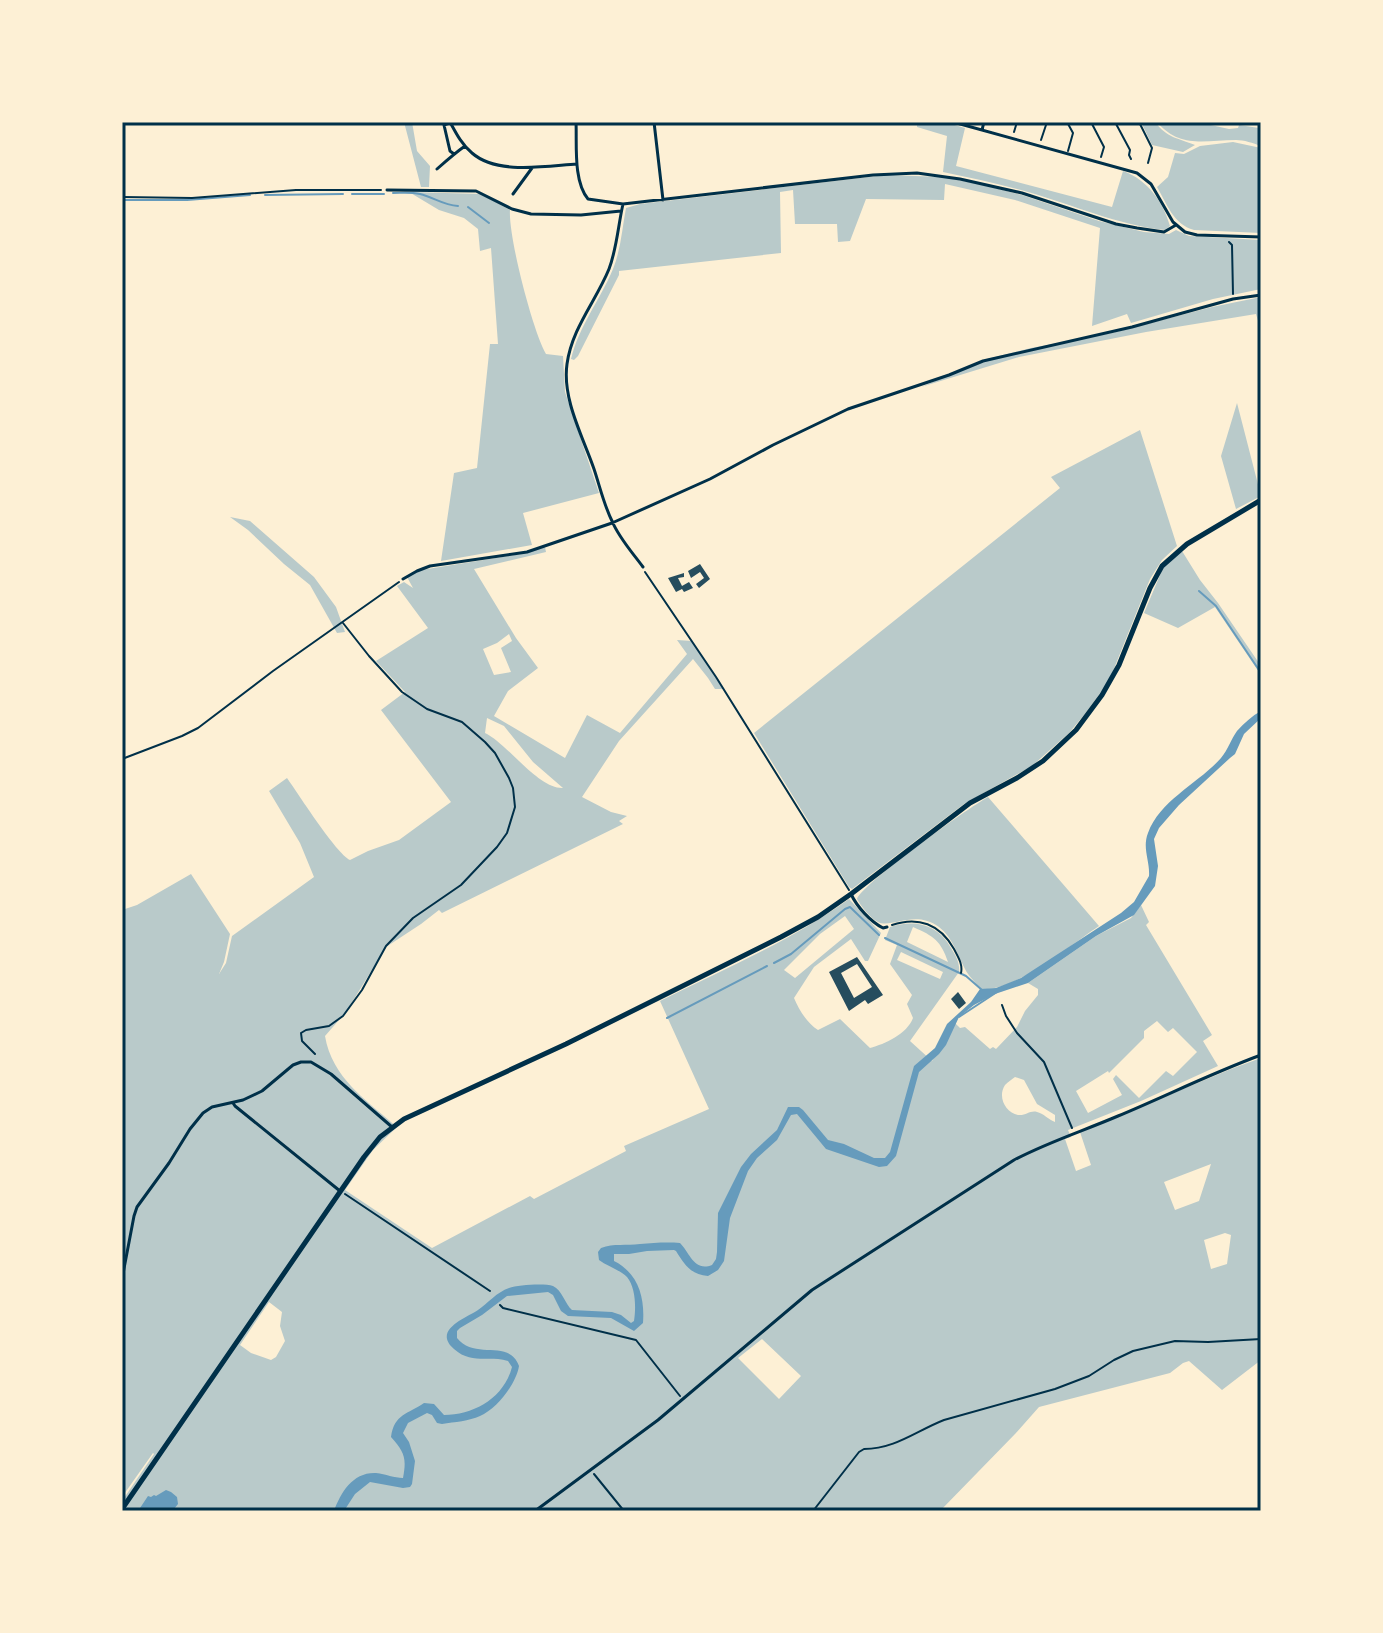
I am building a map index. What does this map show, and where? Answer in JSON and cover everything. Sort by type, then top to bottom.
[{"type":"main road","points":[[122,1509],[373,1144],[392,1127],[818,917],[970,803],[1030,770],[1059,747],[1085,719],[1111,680],[1162,566],[1187,544],[1261,500]]},
{"type":"street","points":[[454,154],[450,151],[444,125],[450,122],[465,146],[488,163],[532,167],[577,164]]},
{"type":"street","points":[[576,122],[577,164],[582,189],[588,199],[623,204],[873,175],[917,173],[1022,193],[1116,224],[1164,232],[1176,225]]},
{"type":"street","points":[[654,122],[663,200]]},
{"type":"street","points":[[953,122],[1133,172],[1145,178],[1176,225],[1190,234],[1261,237]]},
{"type":"street","points":[[982,130],[984,122]]},
{"type":"street","points":[[437,169],[465,146]]},
{"type":"street","points":[[513,194],[532,167]]},
{"type":"street","points":[[387,190],[476,191],[512,209],[531,214],[581,215],[621,211]]},
{"type":"street","points":[[623,204],[609,269],[574,336],[566,365],[566,381],[571,405],[612,523],[643,567]]},
{"type":"street","points":[[403,579],[430,566],[527,552],[612,523],[710,479],[848,409],[991,359],[1132,327],[1233,299],[1261,295]]},
{"type":"street","points":[[851,894],[878,926],[887,927]]},
{"type":"street","points":[[535,1511],[683,1400],[812,1290],[1014,1160],[1261,1055]]},
{"type":"street","points":[[122,1279],[134,1216],[140,1203],[196,1120],[212,1107],[233,1103],[262,1091],[293,1065],[306,1061],[331,1074],[392,1127]]},
{"type":"street","points":[[233,1103],[340,1191]]},
{"type":"path","points":[[1013,138],[1017,122]]},
{"type":"path","points":[[1040,146],[1046,125],[1044,122]]},
{"type":"path","points":[[1067,122],[1073,133],[1067,153]]},
{"type":"path","points":[[1091,122],[1104,147],[1100,162]]},
{"type":"path","points":[[1115,122],[1130,150],[1131,159]]},
{"type":"path","points":[[1139,122],[1152,148],[1148,163]]},
{"type":"path","points":[[122,197],[192,198],[296,190],[387,190]]},
{"type":"path","points":[[1223,236],[1232,245],[1233,299]]},
{"type":"path","points":[[643,567],[851,894]]},
{"type":"path","points":[[122,759],[198,728],[403,579]]},
{"type":"path","points":[[315,1054],[302,1041],[301,1033],[329,1026],[343,1016],[362,990],[386,946],[413,918],[461,885],[497,847],[507,833],[515,807],[509,778],[490,747],[462,722],[427,709],[402,692],[343,623]]},
{"type":"path","points":[[887,927],[913,921],[935,927],[953,947],[963,967],[961,973]]},
{"type":"path","points":[[1002,1005],[1017,1033],[1044,1062],[1074,1133]]},
{"type":"path","points":[[340,1191],[490,1291]]},
{"type":"path","points":[[500,1305],[636,1340],[683,1400]]},
{"type":"path","points":[[813,1511],[864,1449],[893,1445],[944,1420],[1055,1389],[1089,1376],[1114,1360],[1140,1349],[1175,1341],[1261,1339]]},
{"type":"path","points":[[591,1470],[624,1511]]},
{"type":"shaded area","points":[[404,122],[412,122],[417,151],[430,166],[429,187],[421,187]]},
{"type":"shaded area","points":[[917,122],[944,122],[965,128],[956,166],[1112,207],[1123,171],[1140,180],[1153,193],[1170,226],[1165,230],[1130,224],[1028,192],[943,172],[947,136],[917,127]]},
{"type":"shaded area","points":[[1141,122],[1155,122],[1168,134],[1195,145],[1183,152],[1152,145]]},
{"type":"shaded area","points":[[1157,122],[1197,122],[1229,129],[1238,128],[1239,125],[1261,126],[1261,146],[1239,140],[1184,140],[1166,131]]},
{"type":"shaded area","points":[[1233,142],[1261,148],[1261,233],[1194,230],[1187,227],[1171,213],[1157,187],[1168,177],[1175,153],[1184,154],[1200,146]]},
{"type":"shaded area","points":[[886,175],[944,177],[983,185],[1144,232],[1169,234],[1176,230],[1189,236],[1261,240],[1261,289],[1213,299],[1131,323],[1127,314],[1092,326],[1100,228],[1015,200],[945,184],[944,200],[866,199],[850,241],[838,242],[837,224],[795,224],[793,190],[780,192],[781,253],[619,271],[578,356],[571,359],[579,335],[613,269],[626,208]]},
{"type":"shaded area","points":[[409,192],[481,194],[510,210],[517,261],[541,343],[546,354],[563,356],[565,392],[599,493],[523,513],[532,545],[441,561],[454,473],[477,468],[490,344],[498,344],[491,248],[480,251],[478,229],[464,218],[439,210]]},
{"type":"shaded area","points":[[1261,297],[1261,331],[1256,314],[1146,332],[1019,357],[921,387],[987,359]]},
{"type":"shaded area","points":[[1237,403],[1261,496],[1236,509],[1221,456]]},
{"type":"shaded area","points":[[1140,430],[1177,546],[1162,560],[1150,579],[1109,681],[1069,733],[1032,766],[964,804],[852,889],[754,733],[1060,488],[1051,477]]},
{"type":"shaded area","points":[[230,517],[250,521],[314,577],[336,607],[345,632],[337,633],[310,585]]},
{"type":"shaded area","points":[[545,547],[546,552],[474,569],[538,668],[508,691],[494,716],[565,758],[587,715],[620,733],[687,654],[677,640],[692,641],[723,689],[715,689],[693,659],[619,741],[582,797],[611,812],[627,816],[619,821],[623,824],[442,913],[439,910],[386,947],[346,1012],[325,1036],[335,1064],[352,1088],[397,1127],[373,1150],[345,1190],[432,1248],[530,1196],[534,1199],[626,1151],[624,1146],[709,1109],[660,1001],[781,941],[849,899],[881,933],[868,961],[851,939],[814,967],[794,998],[798,1007],[818,1030],[840,1019],[870,1048],[895,1038],[913,1018],[907,1004],[912,995],[890,964],[897,945],[885,940],[890,927],[908,924],[925,926],[946,940],[959,969],[910,1041],[932,1061],[955,1023],[960,1028],[965,1027],[990,1049],[996,1049],[1017,1027],[1038,995],[1038,989],[1028,983],[1096,936],[1131,918],[1141,905],[1149,922],[1146,925],[1212,1035],[1203,1041],[1218,1066],[1068,1130],[1071,1137],[1065,1139],[1076,1171],[1091,1165],[1080,1132],[1261,1058],[1261,1360],[1222,1390],[1189,1361],[1170,1373],[1039,1407],[940,1511],[122,1511],[122,1501],[154,1454],[122,1497],[122,910],[137,905],[191,874],[230,934],[219,974],[226,963],[232,936],[314,877],[300,843],[269,791],[287,778],[327,835],[350,860],[399,840],[451,802],[381,710],[405,692],[376,661],[428,628],[397,586],[404,582],[413,588],[407,577],[421,570],[521,554]],"holes":[[[509,634],[512,641],[501,648],[511,672],[494,675],[483,649]],[[487,718],[504,726],[533,762],[563,788],[553,786],[533,774],[485,733]],[[845,916],[854,929],[795,978],[784,970],[820,934]],[[913,927],[936,940],[948,962],[907,942]],[[901,952],[943,972],[940,979],[897,960]],[[1157,1021],[1168,1032],[1173,1028],[1197,1052],[1173,1076],[1166,1071],[1139,1098],[1116,1075],[1113,1079],[1122,1095],[1088,1113],[1076,1091],[1109,1073],[1144,1038],[1144,1031]],[[1015,1077],[1024,1080],[1037,1104],[1055,1115],[1055,1122],[1037,1112],[1018,1115],[1010,1111],[1004,1104],[1002,1094],[1005,1085]],[[1211,1164],[1199,1201],[1175,1210],[1164,1182]],[[1225,1233],[1231,1235],[1227,1264],[1211,1269],[1204,1240]],[[269,1302],[282,1312],[280,1326],[285,1341],[271,1360],[251,1353],[240,1345]],[[762,1339],[801,1376],[779,1399],[738,1358]]]},
{"type":"shaded area","points":[[1182,551],[1261,666],[1261,675],[1215,607],[1178,628],[1144,613],[1163,568]]},
{"type":"shaded area","points":[[988,797],[1099,926],[1026,975],[994,988],[980,989],[939,927],[913,919],[878,922],[857,899],[896,863]]},
{"type":"water","points":[[1261,711],[1261,718],[1244,734],[1235,754],[1179,805],[1159,828],[1154,839],[1158,866],[1155,886],[1134,915],[1096,936],[1028,983],[995,994],[959,1017],[946,1045],[919,1072],[896,1156],[887,1166],[879,1167],[826,1149],[797,1114],[791,1115],[777,1140],[748,1171],[730,1218],[724,1261],[718,1270],[708,1276],[697,1274],[674,1250],[614,1254],[614,1261],[629,1272],[641,1295],[643,1323],[634,1331],[611,1318],[568,1316],[548,1292],[507,1296],[457,1331],[457,1338],[464,1345],[508,1353],[514,1358],[519,1366],[505,1395],[486,1413],[471,1419],[442,1424],[427,1413],[408,1423],[403,1433],[415,1461],[410,1487],[370,1482],[355,1494],[344,1511],[334,1511],[344,1490],[361,1476],[376,1473],[403,1478],[403,1455],[391,1437],[395,1424],[403,1416],[424,1403],[434,1404],[444,1415],[466,1412],[486,1403],[502,1388],[512,1367],[508,1361],[467,1357],[454,1349],[447,1336],[453,1325],[500,1292],[525,1285],[553,1286],[572,1310],[612,1312],[631,1323],[635,1310],[632,1287],[627,1277],[599,1260],[601,1248],[680,1243],[697,1264],[712,1265],[717,1252],[718,1213],[741,1167],[777,1130],[788,1107],[803,1110],[828,1140],[874,1158],[885,1158],[890,1152],[914,1066],[935,1048],[947,1024],[980,989],[996,988],[1021,978],[1134,902],[1149,876],[1146,844],[1154,821],[1171,801],[1221,758],[1237,731]]},
{"type":"water","points":[[166,1490],[177,1497],[176,1511],[138,1511],[148,1496],[156,1496]]},
{"type":"building","points":[[700,564],[710,579],[699,588],[696,584],[704,578],[700,572],[691,578],[688,571]]},
{"type":"building","points":[[684,573],[684,577],[678,578],[682,586],[689,582],[693,588],[676,592],[668,578]]},
{"type":"building","points":[[857,957],[883,995],[868,1004],[865,1000],[849,1011],[829,972]],"holes":[[[857,964],[872,987],[854,998],[841,973]]]},
{"type":"building","points":[[958,992],[966,1003],[959,1009],[951,999]]},
{"type":"waterway","points":[[393,193],[420,194],[458,206]]},
{"type":"waterway","points":[[265,195],[343,194]]},
{"type":"waterway","points":[[352,194],[384,194]]},
{"type":"waterway","points":[[122,200],[187,200],[250,195]]},
{"type":"waterway","points":[[468,207],[489,223]]},
{"type":"waterway","points":[[1199,591],[1216,606],[1261,673]]},
{"type":"waterway","points":[[774,963],[791,954],[850,907],[879,935]]},
{"type":"waterway","points":[[885,938],[966,976],[982,990]]},
{"type":"waterway","points":[[667,1018],[767,966]]},
{"type":"waterway","points":[[959,1017],[997,992]]}]
